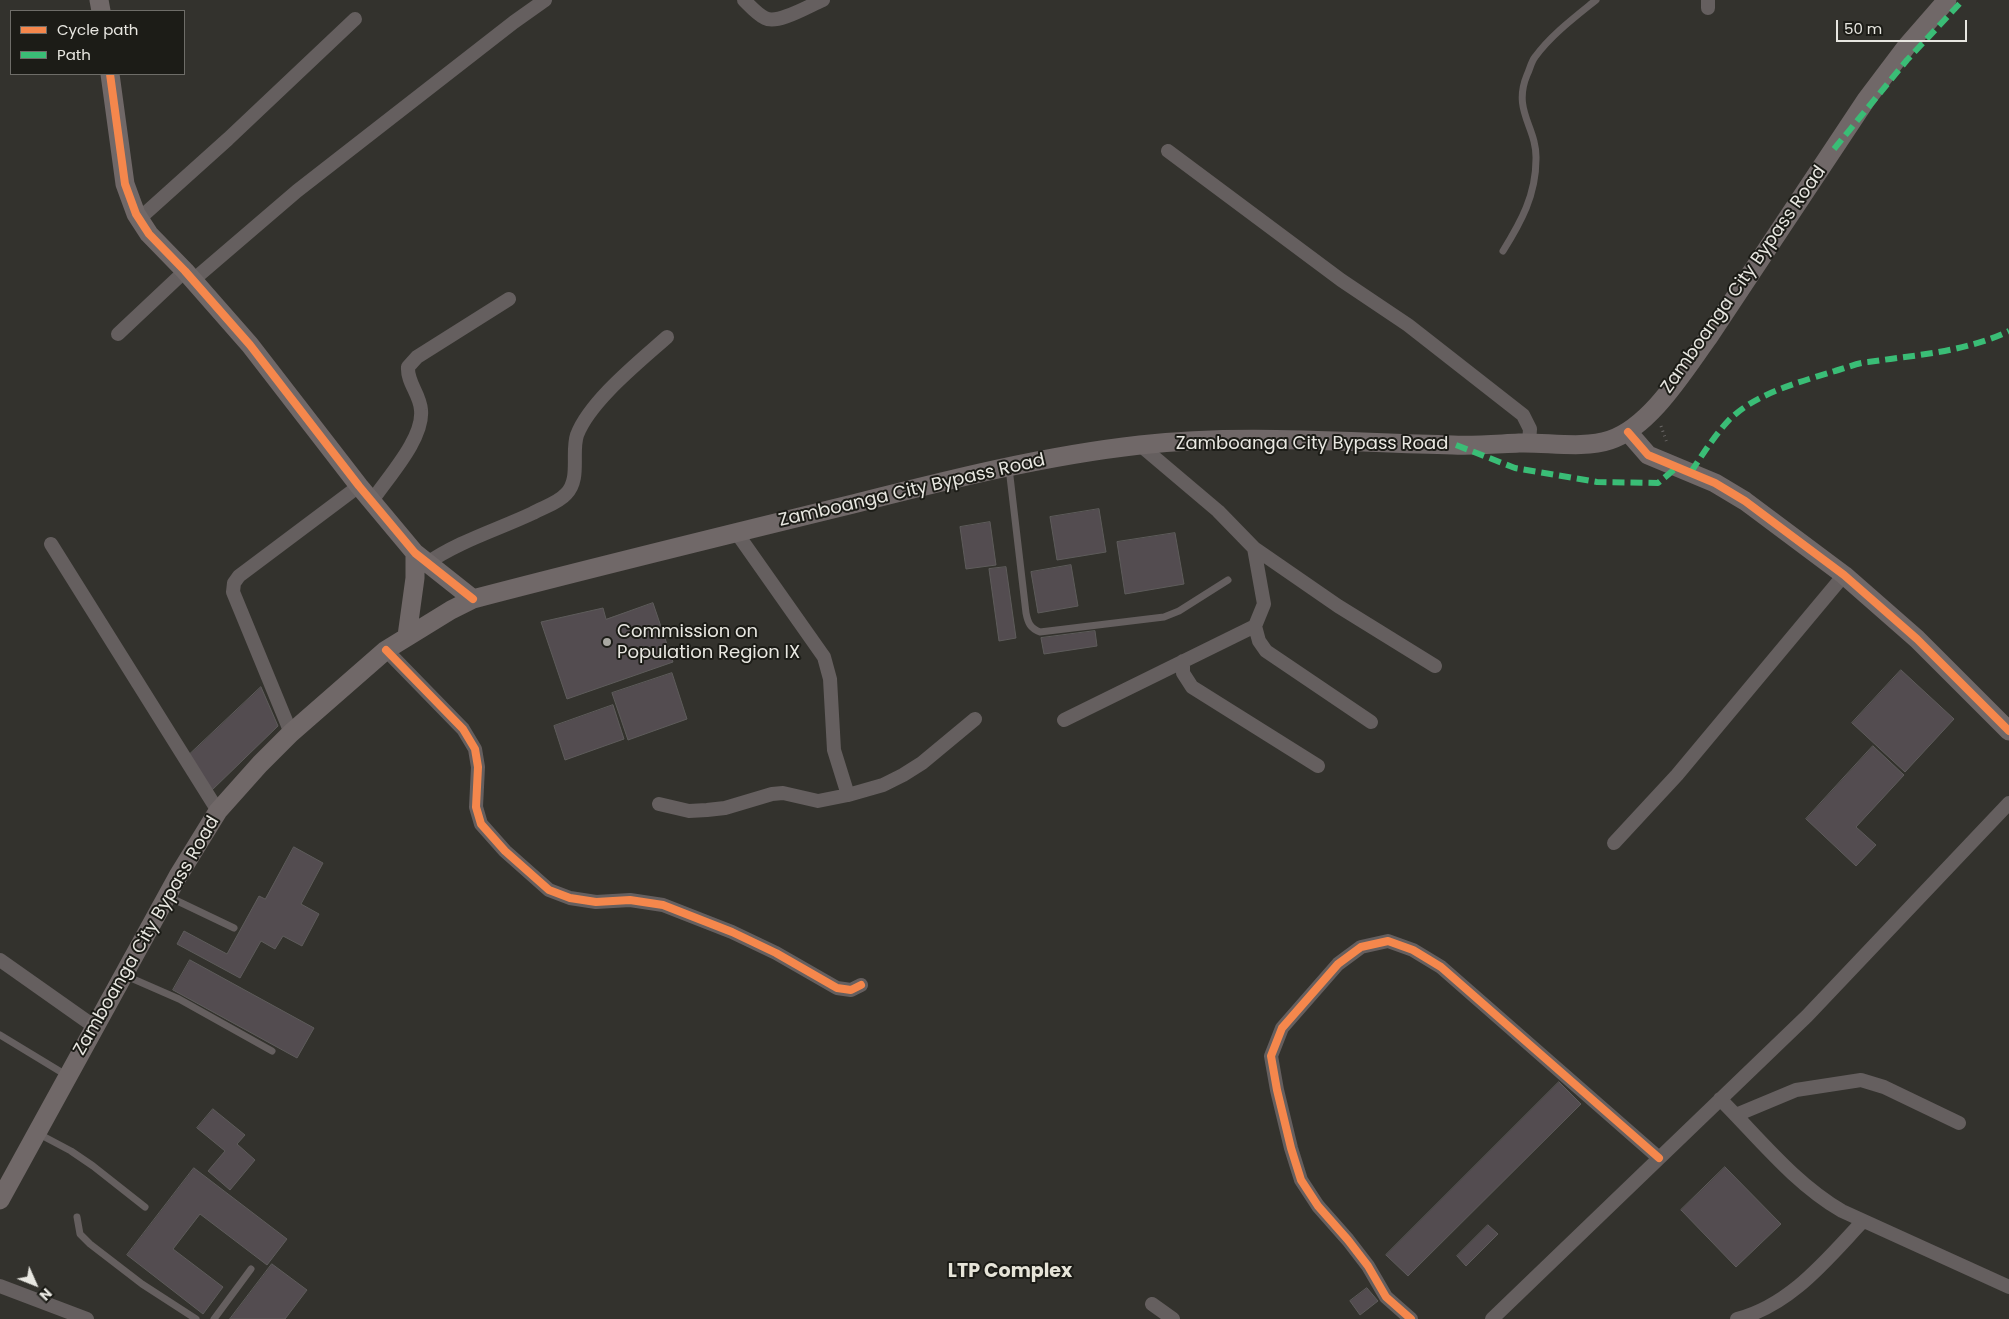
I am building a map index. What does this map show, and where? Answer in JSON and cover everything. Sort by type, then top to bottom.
[{"type":"main road","name":"Zamboanga City Bypass Road","points":[[0,1200],[183,867],[218,812],[260,764],[291,733],[386,650],[407,636],[451,610],[473,600],[736,532],[1009,465],[1140,445],[1206,440],[1352,441],[1456,445],[1593,444],[1611,440],[1628,432],[1641,422],[1708,338],[1866,100],[1906,47],[1947,0]]},
{"type":"main road","points":[[110,75],[125,184],[139,218],[149,234],[250,345],[359,486],[421,559],[473,600]]},
{"type":"main road","points":[[1628,432],[1648,455],[1715,483],[1745,501],[1844,575],[1917,639],[2009,731]]},
{"type":"main road","points":[[407,636],[416,578],[421,559]]},
{"type":"street","points":[[118,334],[297,191],[545,0]]},
{"type":"street","points":[[744,0],[759,15],[772,20],[784,17],[823,0]]},
{"type":"street","points":[[139,218],[228,139],[355,18]]},
{"type":"street","points":[[1168,152],[1341,280],[1408,325],[1523,415],[1529,424],[1529,443]]},
{"type":"street","points":[[372,501],[411,444],[422,422],[419,398],[407,377],[408,367],[417,357],[509,299]]},
{"type":"street","points":[[421,559],[444,552],[506,525],[553,503],[567,494],[574,480],[577,436],[589,413],[634,366],[667,337]]},
{"type":"street","points":[[1140,445],[1218,511],[1254,548],[1345,610],[1434,666]]},
{"type":"street","points":[[291,733],[233,592],[234,583],[239,576],[359,486]]},
{"type":"street","points":[[736,532],[824,656],[830,679],[834,750],[848,795]]},
{"type":"street","points":[[51,544],[218,812]]},
{"type":"street","points":[[1064,720],[1254,626],[1264,604],[1254,548]]},
{"type":"street","points":[[1614,844],[1682,768],[1844,575]]},
{"type":"street","points":[[1254,626],[1259,641],[1266,651],[1371,722]]},
{"type":"street","points":[[386,650],[463,729],[475,749],[478,767],[476,807],[481,824],[505,851],[548,890],[570,898],[596,902],[630,900],[662,905],[732,932],[837,988],[851,990],[861,985]]},
{"type":"street","points":[[1183,661],[1183,673],[1192,687],[1318,766]]},
{"type":"street","points":[[659,804],[689,811],[725,808],[772,794],[783,793],[818,801],[848,795],[883,785],[922,763],[975,719]]},
{"type":"street","points":[[1492,1319],[1807,1016],[2009,802]]},
{"type":"street","points":[[1411,1319],[1386,1298],[1368,1266],[1318,1206],[1301,1180],[1277,1090],[1271,1056],[1282,1028],[1338,964],[1361,947],[1388,941],[1413,950],[1441,967],[1659,1158]]},
{"type":"street","points":[[0,960],[95,1027]]},
{"type":"street","points":[[1736,1115],[1796,1090],[1861,1080],[1884,1086],[1958,1123]]},
{"type":"street","points":[[1720,1099],[1814,1193],[1842,1211],[2009,1287]]},
{"type":"street","points":[[1737,1319],[1759,1312],[1794,1290],[1812,1275],[1863,1220]]},
{"type":"street","points":[[0,1286],[87,1319]]},
{"type":"street","points":[[1152,1304],[1173,1319]]},
{"type":"lane","points":[[1503,251],[1518,228],[1530,202],[1534,182],[1535,147],[1521,102],[1524,82],[1534,58],[1567,24],[1596,0]]},
{"type":"lane","points":[[1009,465],[1026,613],[1029,626],[1035,630],[1040,632],[1164,617],[1178,611],[1228,580]]},
{"type":"lane","points":[[167,896],[234,928]]},
{"type":"lane","points":[[123,975],[179,999],[272,1051]]},
{"type":"lane","points":[[0,1035],[68,1076]]},
{"type":"lane","points":[[37,1133],[71,1151],[93,1166],[145,1207]]},
{"type":"lane","points":[[77,1217],[80,1234],[90,1244],[142,1284],[196,1319]]},
{"type":"lane","points":[[214,1319],[251,1269]]},
{"type":"path","points":[[1652,410],[1665,433],[1676,468]]},
{"type":"building","points":[[1099,509],[1106,552],[1057,560],[1050,517]]},
{"type":"building","points":[[990,522],[996,565],[966,569],[960,527]]},
{"type":"building","points":[[1175,533],[1184,584],[1125,594],[1117,542]]},
{"type":"building","points":[[1071,565],[1078,606],[1038,613],[1031,572]]},
{"type":"building","points":[[1006,567],[1016,638],[999,641],[989,569]]},
{"type":"building","name":"Commission on Population Region IX","points":[[653,603],[673,662],[567,699],[541,622],[603,608],[606,619]]},
{"type":"building","points":[[1095,631],[1097,646],[1044,654],[1041,638]]},
{"type":"building","points":[[1901,670],[1954,719],[1905,772],[1852,723]]},
{"type":"building","points":[[672,673],[687,719],[628,740],[612,693]]},
{"type":"building","points":[[261,687],[278,726],[211,791],[189,755]]},
{"type":"building","points":[[613,705],[624,739],[565,760],[554,726]]},
{"type":"building","points":[[1873,746],[1904,775],[1856,827],[1876,845],[1856,866],[1806,819]]},
{"type":"building","points":[[294,847],[323,863],[301,904],[319,914],[302,946],[283,936],[275,949],[261,941],[240,978],[177,944],[184,931],[227,954],[259,896],[265,899]]},
{"type":"building","points":[[190,960],[314,1028],[297,1058],[173,990]]},
{"type":"building","points":[[1559,1082],[1581,1104],[1408,1276],[1386,1255]]},
{"type":"building","points":[[213,1109],[245,1135],[237,1144],[255,1160],[230,1190],[208,1171],[225,1151],[197,1128]]},
{"type":"building","points":[[1725,1167],[1781,1224],[1736,1267],[1681,1210]]},
{"type":"building","points":[[194,1168],[287,1239],[267,1265],[200,1214],[173,1249],[223,1287],[203,1314],[127,1255]]},
{"type":"building","points":[[1488,1225],[1498,1234],[1466,1266],[1457,1256]]},
{"type":"building","points":[[272,1264],[307,1290],[285,1319],[230,1319]]},
{"type":"building","points":[[1367,1288],[1378,1301],[1360,1315],[1350,1301]]},
{"type":"marked path","points":[[1834,149],[1907,60],[1963,0]]},
{"type":"marked path","points":[[1691,472],[1729,420],[1752,402],[1765,396],[1793,384],[1856,364],[1958,348],[1975,344],[2009,331]]},
{"type":"marked path","points":[[1456,445],[1515,468],[1597,482],[1658,483],[1676,468]]},
{"type":"cycle path","points":[[110,75],[125,184],[136,214],[149,234],[185,271],[250,345],[359,486],[415,553],[473,599]]},
{"type":"cycle path","points":[[1628,432],[1648,455],[1715,483],[1745,501],[1844,575],[1917,639],[2009,731]]},
{"type":"cycle path","points":[[386,650],[463,729],[475,749],[478,767],[476,807],[481,824],[505,851],[549,890],[570,898],[596,902],[630,900],[663,905],[732,932],[776,953],[837,988],[851,990],[861,985]]},
{"type":"cycle path","points":[[1411,1319],[1386,1297],[1368,1266],[1318,1206],[1301,1180],[1291,1148],[1271,1056],[1282,1028],[1338,964],[1361,947],[1388,941],[1413,950],[1441,967],[1659,1158]]},
{"type":"place","name":"Commission on Population Region IX","points":[[607,642]]},
{"type":"district","name":"LTP Complex","points":[[1010,1272]]}]
